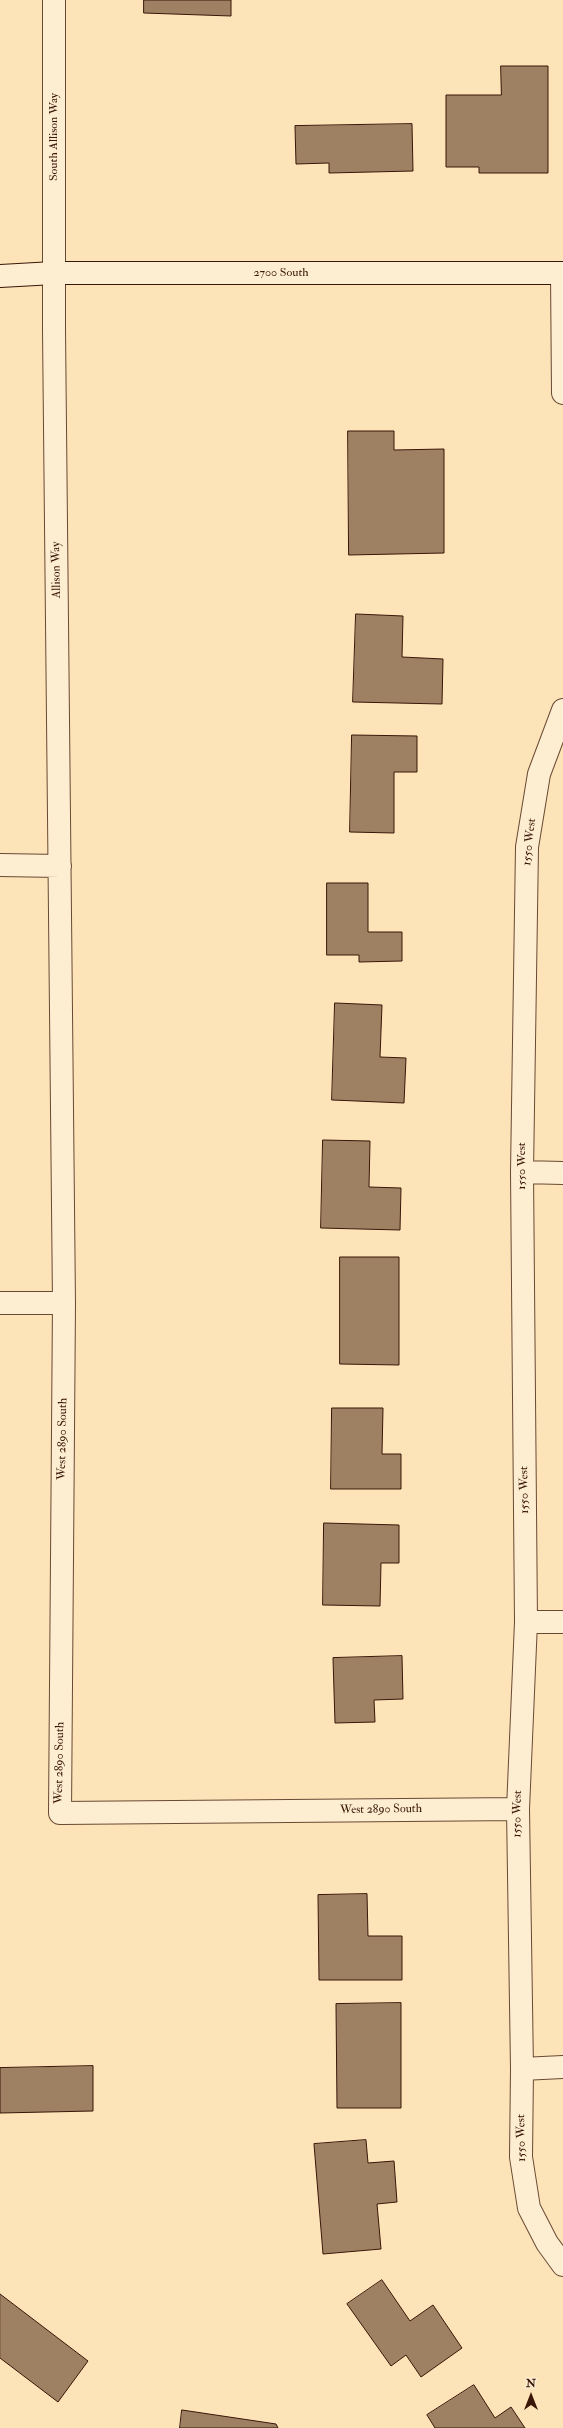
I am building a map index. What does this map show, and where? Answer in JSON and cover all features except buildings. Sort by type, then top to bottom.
[{"type":"street","name":"South Allison Way","points":[[54,0],[54,273]]},
{"type":"street","name":"2700 South","points":[[0,276],[54,273],[562,273]]},
{"type":"street","name":"Allison Way","points":[[54,273],[64,1302]]},
{"type":"street","points":[[562,273],[563,393]]},
{"type":"street","name":"1550 West","points":[[563,710],[539,774],[527,847],[522,1172],[526,1622],[518,1809],[522,2068],[520,2157],[530,2208],[547,2243],[563,2265]]},
{"type":"street","points":[[0,865],[60,866]]},
{"type":"street","points":[[522,1172],[563,1173]]},
{"type":"street","points":[[0,1303],[64,1302]]},
{"type":"street","name":"West 2890 South","points":[[64,1302],[60,1813],[518,1809]]},
{"type":"street","points":[[526,1622],[563,1622]]},
{"type":"street","points":[[522,2068],[563,2067]]}]
